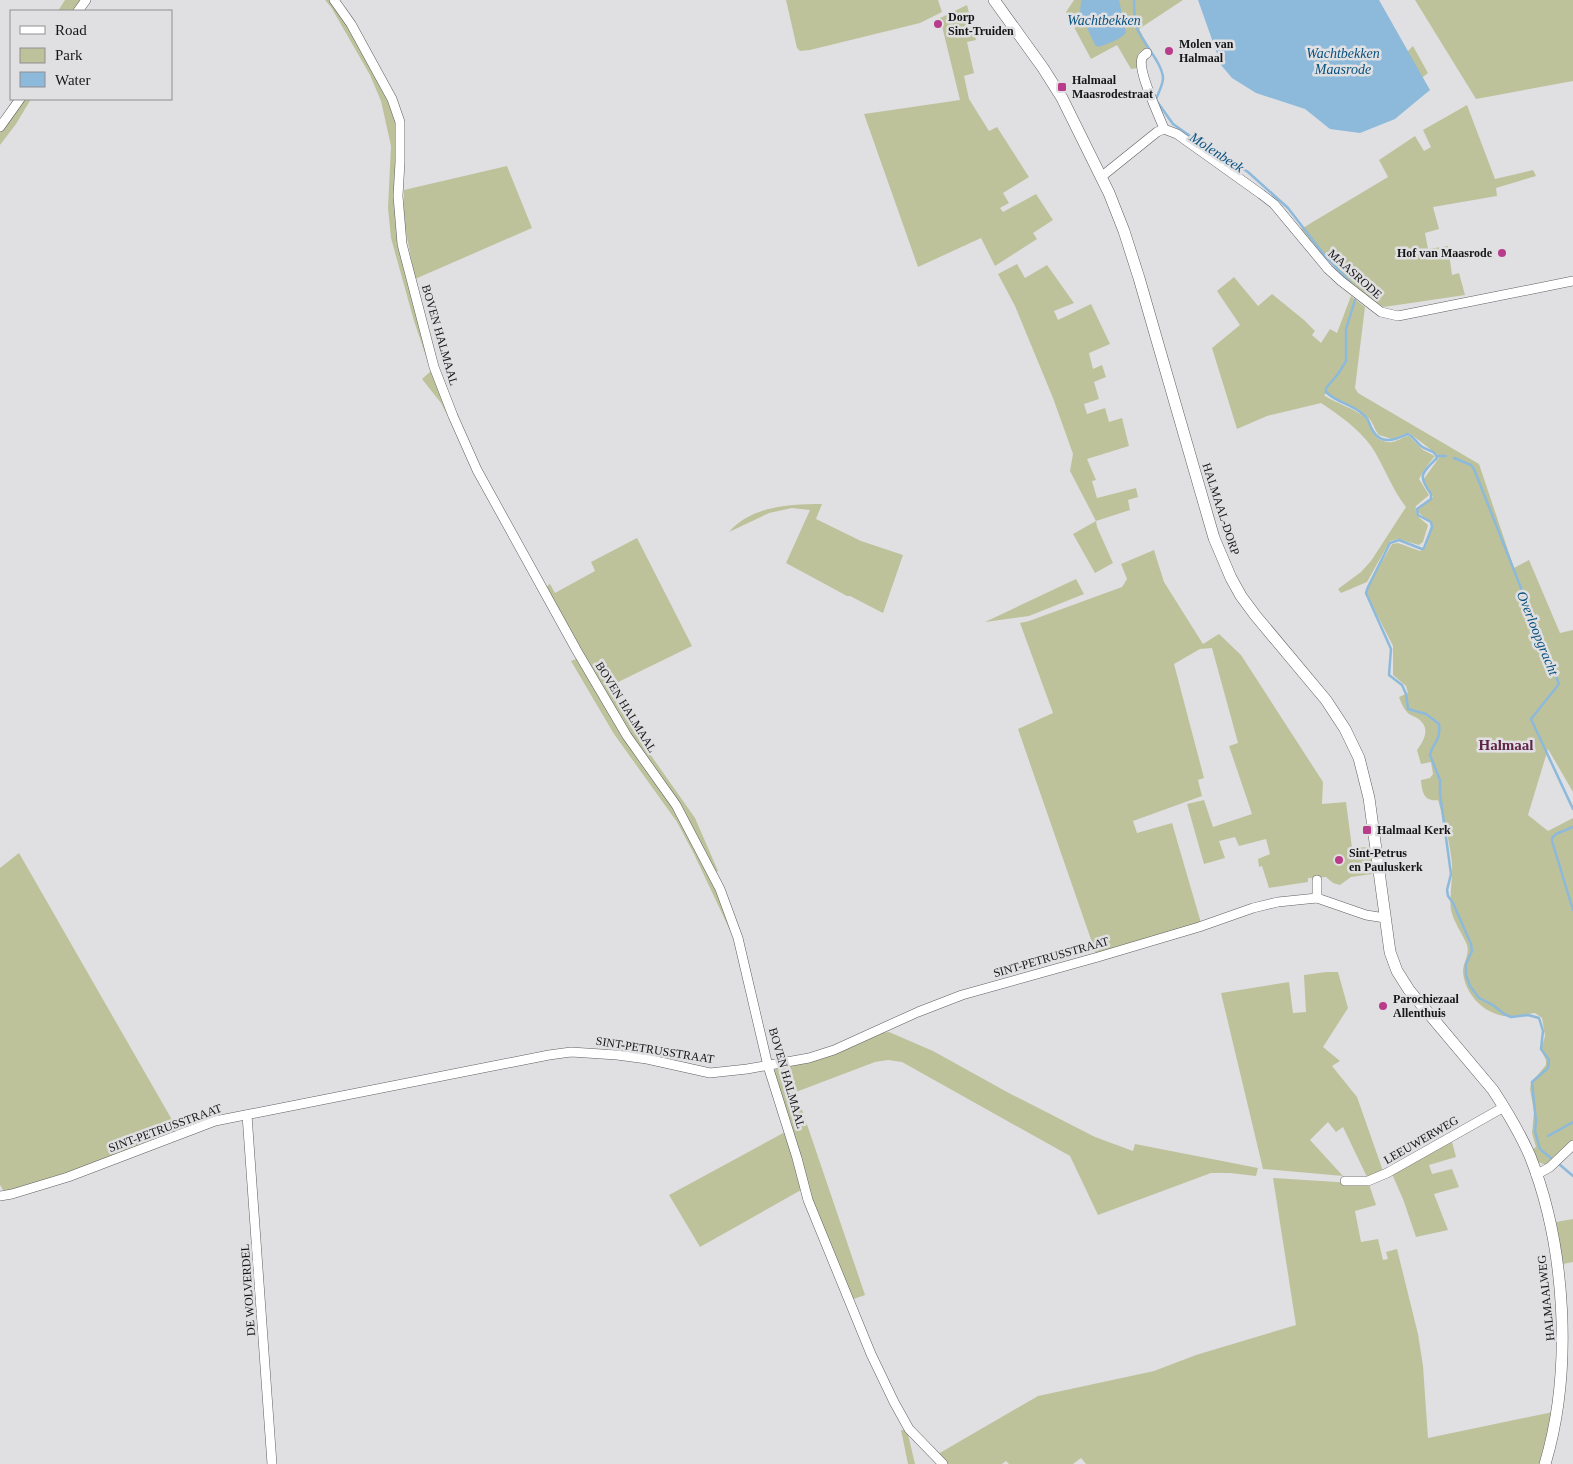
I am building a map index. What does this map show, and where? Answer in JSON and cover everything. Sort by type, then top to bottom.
[{"type":"street","name":"BOVEN HALMAAL","points":[[334,0],[351,24],[392,99],[400,122],[399,215],[402,244],[434,367],[446,399],[477,470],[577,651],[627,736],[676,806],[720,889],[733,921],[745,964],[768,1066],[808,1200],[871,1354],[894,1402],[910,1429],[943,1464]]},
{"type":"street","name":"HALMAAL-DORP","points":[[994,0],[1044,68],[1062,98],[1100,177],[1127,240],[1210,523],[1224,563],[1241,596],[1255,616],[1326,700],[1345,729],[1359,758],[1369,798],[1390,952],[1403,980],[1425,1010],[1474,1066],[1504,1107]]},
{"type":"street","points":[[1100,177],[1156,132],[1164,129],[1146,86],[1141,61],[1142,57],[1147,53]]},
{"type":"street","points":[[0,127],[19,100]]},
{"type":"street","name":"MAASRODE","points":[[1164,129],[1177,134],[1195,146],[1274,204],[1328,269],[1381,312],[1398,316],[1573,281]]},
{"type":"street","points":[[1317,880],[1317,898]]},
{"type":"street","name":"SINT-PETRUSSTRAAT","points":[[0,1196],[68,1177],[215,1121],[571,1052],[590,1052],[647,1059],[710,1073],[768,1066],[809,1058],[834,1050],[918,1012],[962,995],[1117,952],[1253,908],[1278,902],[1317,898],[1376,918],[1385,918]]},
{"type":"street","name":"HALMAALWEG","points":[[1504,1107],[1529,1154],[1546,1204],[1553,1237],[1564,1323],[1564,1353],[1560,1397],[1556,1424],[1545,1464]]},
{"type":"street","name":"LEEUWERWEG","points":[[1345,1181],[1368,1180],[1387,1173],[1504,1107]]},
{"type":"street","name":"DE WOLVERDEL","points":[[247,1115],[272,1464]]},
{"type":"street","points":[[1536,1175],[1550,1167],[1573,1146]]},
{"type":"green space","points":[[65,0],[82,0],[76,10],[59,10]]},
{"type":"green space","points":[[325,0],[333,0],[375,72],[396,119],[402,252],[463,446],[441,403],[422,379],[431,371],[414,321],[391,238],[388,208],[391,146],[381,101],[370,75],[331,7]]},
{"type":"green space","points":[[786,0],[938,0],[942,12],[920,23],[800,51],[797,48]]},
{"type":"green space","points":[[1074,0],[1183,0],[1139,29],[1149,47],[1138,54],[1138,68],[1131,69],[1117,45],[1091,59],[1066,12]]},
{"type":"green space","points":[[1415,0],[1573,0],[1573,81],[1476,99]]},
{"type":"green space","points":[[967,5],[976,40],[967,42],[974,73],[964,76],[969,99],[989,131],[997,127],[1029,177],[1003,193],[1009,203],[1000,208],[1003,212],[1036,194],[1053,220],[1033,233],[1037,239],[995,266],[981,238],[918,267],[864,114],[960,100],[940,18]]},
{"type":"green space","points":[[1413,46],[1428,73],[1415,83],[1404,55]]},
{"type":"green space","points":[[22,100],[30,100],[16,124],[0,145],[0,131]]},
{"type":"green space","points":[[1467,105],[1495,179],[1533,170],[1536,176],[1496,188],[1497,196],[1433,207],[1439,229],[1425,233],[1428,249],[1448,246],[1452,275],[1459,273],[1465,295],[1384,307],[1349,282],[1301,229],[1388,177],[1379,160],[1415,136],[1424,151],[1431,147],[1423,130]]},
{"type":"green space","points":[[507,166],[532,228],[415,279],[404,222],[404,190]]},
{"type":"green space","points":[[1017,264],[1025,278],[1047,265],[1074,303],[1054,311],[1058,320],[1091,304],[1110,344],[1089,353],[1093,369],[1102,365],[1106,377],[1094,382],[1099,399],[1084,404],[1087,414],[1105,408],[1109,422],[1122,418],[1129,446],[1087,459],[1096,480],[1092,481],[1097,498],[1136,488],[1138,497],[1128,500],[1130,510],[1096,521],[1070,471],[1073,454],[1053,398],[1015,306],[998,274]]},
{"type":"green space","points":[[1234,277],[1258,306],[1272,294],[1315,331],[1312,335],[1321,343],[1330,329],[1337,333],[1351,296],[1365,307],[1355,388],[1358,393],[1479,464],[1514,568],[1529,560],[1560,633],[1573,630],[1573,792],[1548,749],[1528,815],[1548,831],[1573,818],[1573,1140],[1546,1165],[1538,1162],[1533,1149],[1536,1147],[1532,1133],[1534,1112],[1530,1089],[1531,1083],[1546,1065],[1546,1060],[1541,1050],[1545,1036],[1542,1018],[1535,1013],[1512,1016],[1496,1014],[1476,1001],[1467,987],[1463,971],[1468,948],[1451,910],[1452,864],[1450,848],[1438,800],[1427,798],[1421,784],[1421,780],[1430,778],[1433,774],[1431,762],[1421,764],[1417,750],[1424,737],[1424,725],[1408,713],[1401,703],[1399,697],[1408,693],[1406,686],[1393,675],[1393,646],[1366,593],[1368,586],[1392,544],[1398,543],[1420,551],[1426,547],[1432,525],[1417,510],[1433,497],[1423,480],[1439,458],[1438,455],[1409,433],[1392,439],[1379,435],[1369,418],[1364,414],[1327,393],[1324,395],[1364,417],[1378,439],[1390,442],[1409,436],[1423,450],[1435,456],[1419,479],[1429,495],[1416,506],[1417,515],[1428,525],[1423,542],[1419,545],[1398,539],[1390,541],[1367,582],[1341,593],[1338,589],[1361,572],[1371,561],[1406,507],[1376,453],[1366,439],[1348,422],[1321,403],[1267,416],[1237,429],[1212,348],[1240,325],[1217,291]]},
{"type":"green space","points":[[822,504],[816,519],[861,541],[903,555],[883,613],[786,563],[810,510],[792,508],[769,513],[729,532],[738,523],[772,508]]},
{"type":"green space","points":[[1096,521],[1113,563],[1095,573],[1073,534]]},
{"type":"green space","points":[[637,538],[692,646],[608,687],[650,754],[695,818],[718,871],[714,873],[673,807],[714,882],[736,943],[677,822],[614,734],[571,661],[583,656],[546,587],[550,584],[555,593],[595,571],[591,562]]},
{"type":"green space","points":[[1154,550],[1164,582],[1203,644],[1219,634],[1241,655],[1323,782],[1322,804],[1346,802],[1352,848],[1370,847],[1372,874],[1351,877],[1340,885],[1333,883],[1326,877],[1308,878],[1308,882],[1269,888],[1262,866],[1259,867],[1258,859],[1270,854],[1266,839],[1239,846],[1235,837],[1219,841],[1225,858],[1204,864],[1187,804],[1204,800],[1213,827],[1252,814],[1229,746],[1238,743],[1212,648],[1200,649],[1174,664],[1204,778],[1198,780],[1202,796],[1133,821],[1137,833],[1172,823],[1201,923],[1096,954],[1018,729],[1053,713],[1020,623],[1122,587],[1127,579],[1121,564]]},
{"type":"green space","points":[[1076,579],[1084,594],[1029,616],[985,622]]},
{"type":"green space","points":[[19,853],[179,1132],[61,1177],[5,1193],[0,1185],[0,868]]},
{"type":"green space","points":[[1338,972],[1348,1008],[1323,1047],[1340,1061],[1332,1066],[1357,1097],[1383,1171],[1367,1177],[1343,1127],[1336,1132],[1328,1122],[1310,1140],[1343,1176],[1263,1169],[1221,993],[1289,982],[1293,1013],[1306,1012],[1304,975]]},
{"type":"green space","points":[[889,1032],[933,1051],[1007,1092],[1095,1137],[1133,1151],[1135,1144],[1258,1168],[1256,1176],[1211,1173],[1098,1215],[1070,1156],[902,1062],[888,1060],[875,1062],[796,1092],[865,1295],[851,1300],[811,1204],[773,1072],[776,1069],[833,1054],[880,1033]]},
{"type":"green space","points":[[785,1132],[801,1190],[700,1247],[669,1195]]},
{"type":"green space","points":[[1452,1142],[1456,1157],[1429,1165],[1432,1174],[1452,1169],[1459,1187],[1434,1194],[1448,1230],[1416,1237],[1392,1174]]},
{"type":"green space","points":[[1273,1178],[1369,1184],[1376,1205],[1355,1211],[1361,1242],[1378,1239],[1383,1260],[1388,1259],[1386,1252],[1397,1249],[1418,1334],[1423,1366],[1428,1438],[1553,1412],[1539,1464],[1086,1464],[1081,1458],[1073,1464],[1009,1464],[1006,1461],[1002,1464],[947,1464],[938,1454],[1038,1396],[1154,1371],[1196,1355],[1296,1325]]},
{"type":"green space","points":[[1573,1219],[1573,1262],[1563,1264],[1556,1222]]},
{"type":"green space","points":[[901,1430],[907,1430],[915,1464],[908,1464]]},
{"type":"water","name":"Wachtbekken","points":[[1081,0],[1119,0],[1126,33],[1109,43],[1098,47],[1095,45],[1080,13]]},
{"type":"water","name":"Wachtbekken Maasrode","points":[[1198,0],[1379,0],[1430,90],[1395,119],[1360,133],[1330,129],[1305,109],[1256,93],[1232,78],[1221,65]]},
{"type":"waterway","name":"Molenbeek","points":[[1134,0],[1137,28],[1162,72],[1163,81],[1156,100],[1173,124],[1223,159],[1231,161],[1248,172],[1288,208],[1325,256],[1351,283]]},
{"type":"waterway","name":"Molenbeek","points":[[1355,300],[1346,329],[1346,361],[1326,388],[1326,392],[1364,415],[1377,436],[1389,440],[1408,434],[1423,448],[1435,453],[1437,458],[1423,474],[1424,482],[1431,494],[1431,499],[1417,509],[1418,515],[1431,522],[1432,527],[1424,548],[1422,549],[1399,540],[1390,543],[1366,593],[1391,649],[1389,675],[1402,685],[1406,694],[1408,709],[1426,714],[1439,724],[1438,739],[1430,755],[1440,780],[1440,794],[1451,874],[1447,890],[1448,896],[1471,944],[1472,951],[1466,964],[1466,975],[1470,986],[1479,998],[1493,1005],[1504,1014],[1511,1017],[1528,1015],[1539,1018],[1543,1031],[1541,1049],[1549,1060],[1548,1068],[1532,1082],[1536,1121],[1535,1131],[1540,1149],[1552,1159]]},
{"type":"waterway","name":"Overloopgracht","points":[[1438,456],[1446,456]]},
{"type":"waterway","name":"Overloopgracht","points":[[1454,458],[1471,465],[1474,469],[1559,684],[1531,719],[1573,809]]},
{"type":"waterway","name":"Overloopgracht","points":[[1573,827],[1556,834],[1552,838],[1573,910]]},
{"type":"waterway","name":"Overloopgracht","points":[[1548,1136],[1573,1122]]},
{"type":"waterway","name":"Molenbeek","points":[[1559,1164],[1573,1176]]},
{"type":"place","name":"Dorp Sint-Truiden","points":[[938,24]]},
{"type":"place","name":"Molen van Halmaal","points":[[1169,51]]},
{"type":"place","name":"Halmaal Maasrodestraat","points":[[1062,87]]},
{"type":"place","name":"Hof van Maasrode","points":[[1502,253]]},
{"type":"place","name":"Halmaal Kerk","points":[[1367,830]]},
{"type":"place","name":"Sint-Petrus en Pauluskerk","points":[[1339,860]]},
{"type":"place","name":"Parochiezaal Allenthuis","points":[[1383,1006]]},
{"type":"district","name":"Halmaal","points":[[1506,745]]}]
